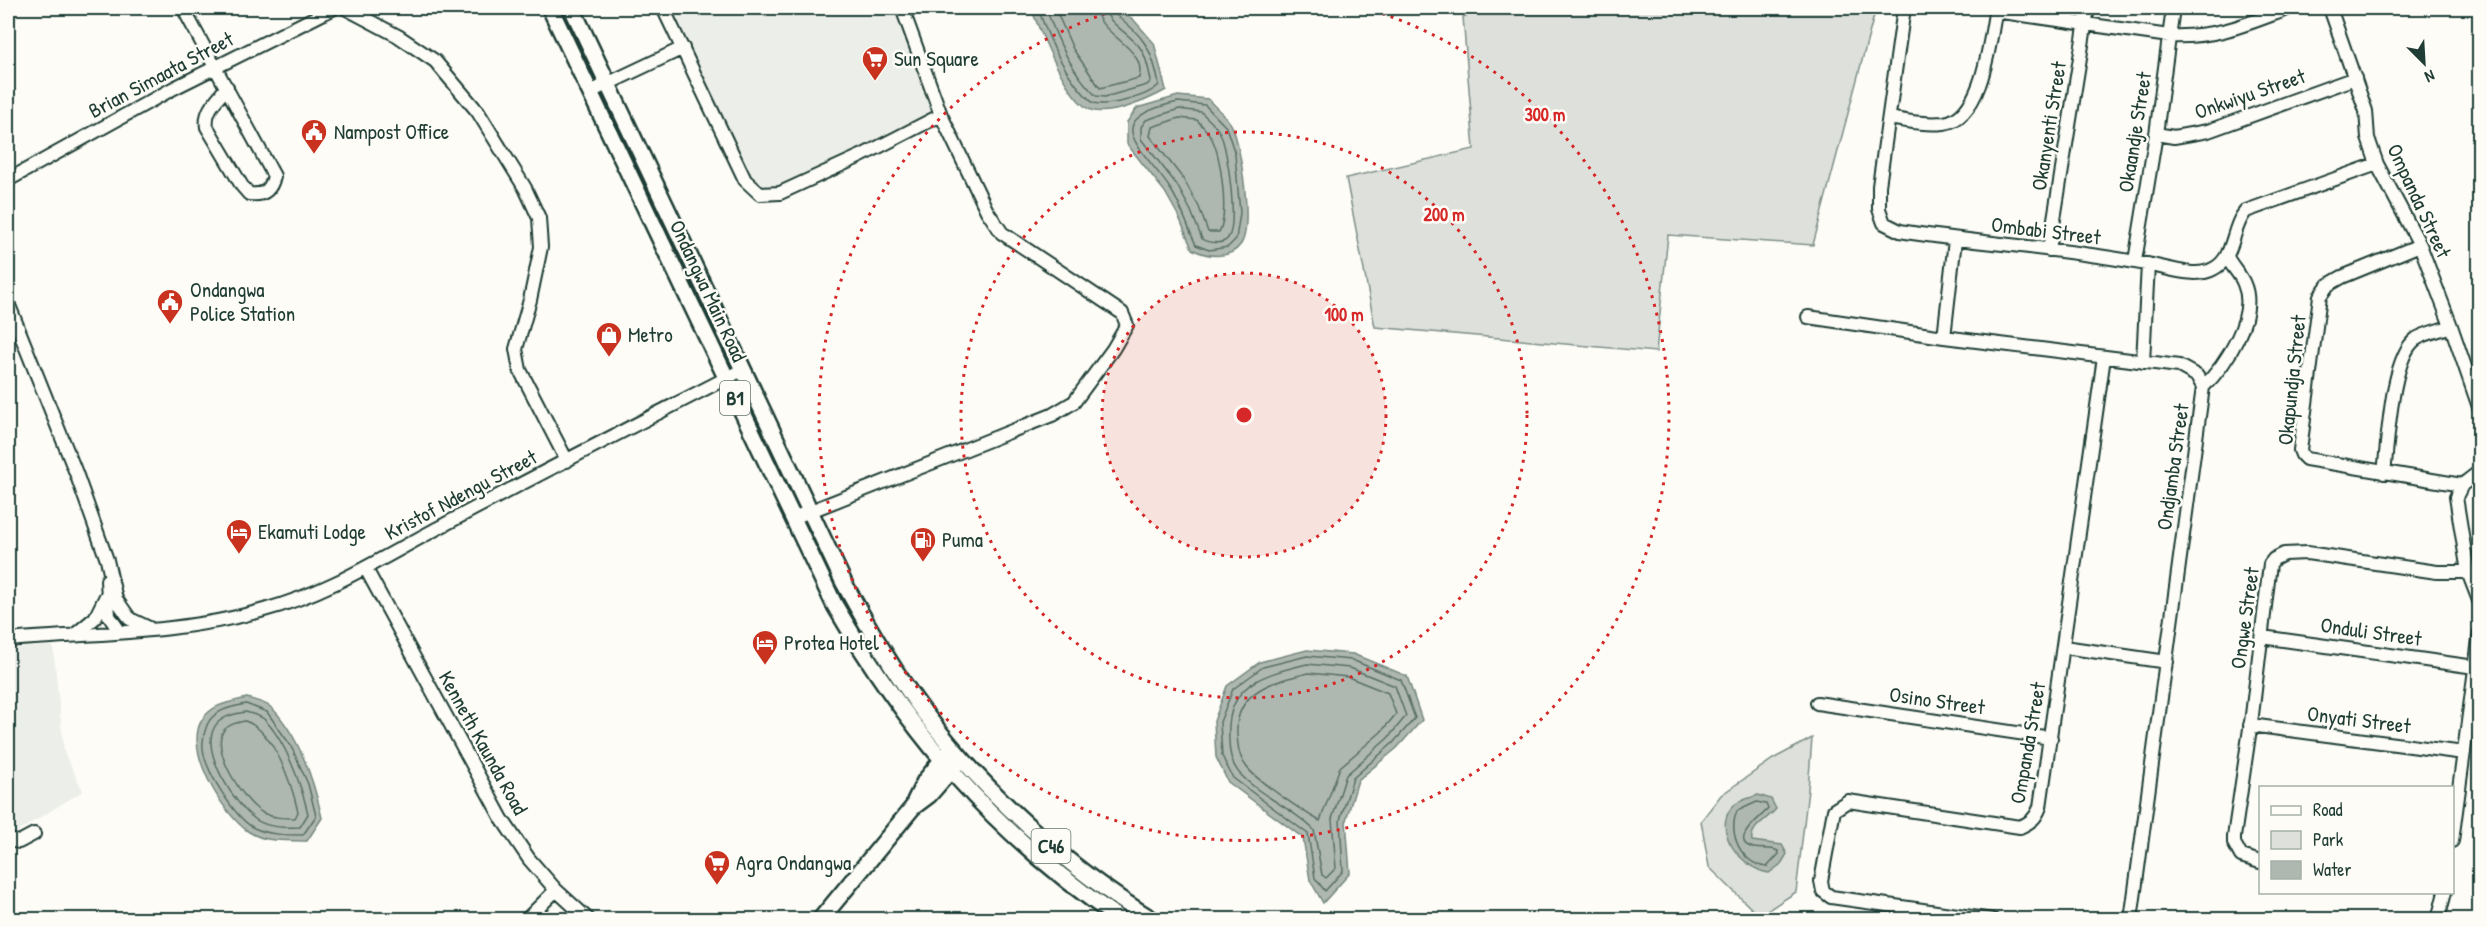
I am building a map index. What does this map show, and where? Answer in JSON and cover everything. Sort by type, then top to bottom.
[{"type":"main road","name":"Ondangwa Main Road","points":[[550,8],[834,604],[902,711],[946,766]]},
{"type":"main road","name":"Ondangwa Main Road","points":[[572,8],[809,511],[867,627],[923,711],[958,752]]},
{"type":"main road","points":[[820,920],[913,807],[925,781],[946,766],[958,752]]},
{"type":"main road","name":"C46","points":[[958,752],[1008,806],[1052,847],[1101,885],[1153,920]]},
{"type":"main road","name":"C46","points":[[946,766],[1003,826],[1041,860],[1121,920]]},
{"type":"street","points":[[183,8],[217,67],[274,176],[273,185],[258,195],[249,194],[242,186],[207,128],[206,118],[209,109],[227,87]]},
{"type":"street","name":"Brian Simaata Street","points":[[8,180],[174,88],[334,8]]},
{"type":"street","points":[[345,8],[398,36],[435,61],[478,112],[525,188],[539,218],[541,247],[530,300],[516,349],[520,370],[567,461]]},
{"type":"street","points":[[663,8],[745,180],[760,194],[780,193],[863,155],[941,115]]},
{"type":"street","points":[[793,518],[1052,415],[1074,402],[1113,349],[1127,325],[1122,313],[1002,233],[987,211],[941,115],[902,8]]},
{"type":"street","name":"Ombabi Street","points":[[1904,8],[1879,186],[1879,209],[1884,224],[1900,231],[1955,240],[2135,261],[2202,274],[2216,268],[2227,257]]},
{"type":"street","name":"Okanyenti Street","points":[[2049,250],[2088,8]]},
{"type":"street","name":"Okaandje Street","points":[[2135,261],[2156,134],[2173,8]]},
{"type":"street","points":[[1888,118],[1925,123],[1946,123],[1959,117],[1970,104],[1980,85],[1995,9],[2086,25],[2169,36],[2196,37],[2222,33],[2290,8]]},
{"type":"street","name":"Ompanda Street","points":[[2330,8],[2366,111],[2368,138],[2377,164],[2420,245],[2480,410]]},
{"type":"street","points":[[590,92],[683,48]]},
{"type":"street","name":"Onkwiyu Street","points":[[2156,134],[2174,137],[2208,131],[2355,78]]},
{"type":"street","points":[[2203,387],[2221,368],[2232,351],[2247,310],[2244,282],[2227,257],[2237,225],[2246,211],[2377,164]]},
{"type":"street","points":[[1944,337],[1955,240]]},
{"type":"street","name":"Okapundja Street","points":[[2420,245],[2342,277],[2328,285],[2320,296],[2300,450],[2306,459],[2462,485]]},
{"type":"street","points":[[2143,362],[2148,264]]},
{"type":"street","points":[[8,303],[76,472],[107,560],[120,606],[130,619],[150,628]]},
{"type":"street","name":"Ondjamba Street","points":[[1808,316],[1944,337],[2180,366],[2197,376],[2203,387],[2131,920]]},
{"type":"street","points":[[2384,473],[2396,375],[2404,356],[2416,340],[2451,326]]},
{"type":"street","name":"Ompanda Street","points":[[1993,920],[1831,897],[1823,891],[1821,881],[1834,810],[1848,801],[2020,827],[2030,823],[2037,816],[2064,647],[2104,357]]},
{"type":"street","name":"Kristof Ndengu Street","points":[[8,640],[120,632],[208,622],[263,611],[291,602],[366,569],[439,527],[742,370]]},
{"type":"street","points":[[2480,471],[2462,485],[2456,497],[2468,572],[2480,603]]},
{"type":"street","name":"Ongwe Street","points":[[2259,862],[2241,856],[2234,843],[2270,564],[2284,554],[2307,553],[2438,572],[2468,572]]},
{"type":"street","points":[[107,560],[109,616],[120,632]]},
{"type":"street","name":"Kenneth Kaunda Road","points":[[366,569],[502,819],[529,859],[556,890],[589,920]]},
{"type":"street","points":[[76,634],[95,618],[107,594]]},
{"type":"street","points":[[2454,826],[2480,632]]},
{"type":"street","name":"Onduli Street","points":[[2262,637],[2475,667]]},
{"type":"street","points":[[2064,647],[2167,662]]},
{"type":"street","name":"Osino Street","points":[[1817,703],[2050,738]]},
{"type":"street","name":"Onyati Street","points":[[2250,725],[2464,753]]},
{"type":"street","points":[[8,840],[20,842],[34,834]]},
{"type":"street","points":[[526,920],[556,890]]},
{"type":"street","points":[[2438,920],[2444,894]]},
{"type":"shaded area","points":[[663,8],[902,8],[941,115],[780,193],[760,194],[745,180]]},
{"type":"shaded area","points":[[53,646],[64,752],[83,791],[15,833],[8,831],[8,648]]},
{"type":"green space","points":[[1516,8],[1876,8],[1813,245],[1668,235],[1656,352],[1375,327],[1346,178],[1474,149],[1463,17],[1477,12]]},
{"type":"green space","points":[[1812,738],[1796,892],[1759,916],[1709,867],[1701,821],[1721,795],[1773,759]]},
{"type":"water","points":[[1031,8],[1115,8],[1133,19],[1154,43],[1166,90],[1119,109],[1099,112],[1091,110],[1073,94],[1064,80]]},
{"type":"water","points":[[1178,96],[1208,99],[1230,122],[1235,136],[1242,167],[1246,221],[1241,244],[1225,255],[1204,254],[1192,249],[1179,217],[1165,192],[1127,144],[1127,122],[1137,108]]},
{"type":"water","points":[[1307,650],[1353,654],[1407,676],[1422,720],[1397,748],[1358,780],[1346,820],[1350,873],[1323,903],[1310,880],[1303,838],[1228,782],[1216,757],[1214,721],[1227,686],[1260,662]]},
{"type":"water","points":[[247,698],[272,708],[282,719],[298,745],[315,789],[322,818],[307,841],[263,838],[249,832],[218,797],[202,764],[197,732],[202,720],[216,707]]},
{"type":"water","points":[[1758,795],[1771,799],[1776,809],[1756,827],[1752,841],[1782,845],[1787,854],[1781,864],[1769,873],[1749,865],[1740,857],[1728,838],[1725,827],[1726,817],[1732,807]]},
{"type":"place","name":"Sun Square","points":[[875,82]]},
{"type":"place","name":"Nampost Office","points":[[314,155]]},
{"type":"place","name":"Ondangwa Police Station","points":[[170,325]]},
{"type":"place","name":"Metro","points":[[609,358]]},
{"type":"place","name":"Ekamuti Lodge","points":[[239,555]]},
{"type":"place","name":"Puma","points":[[923,563]]},
{"type":"place","name":"Protea Hotel","points":[[765,666]]},
{"type":"place","name":"Agra Ondangwa","points":[[717,886]]}]
